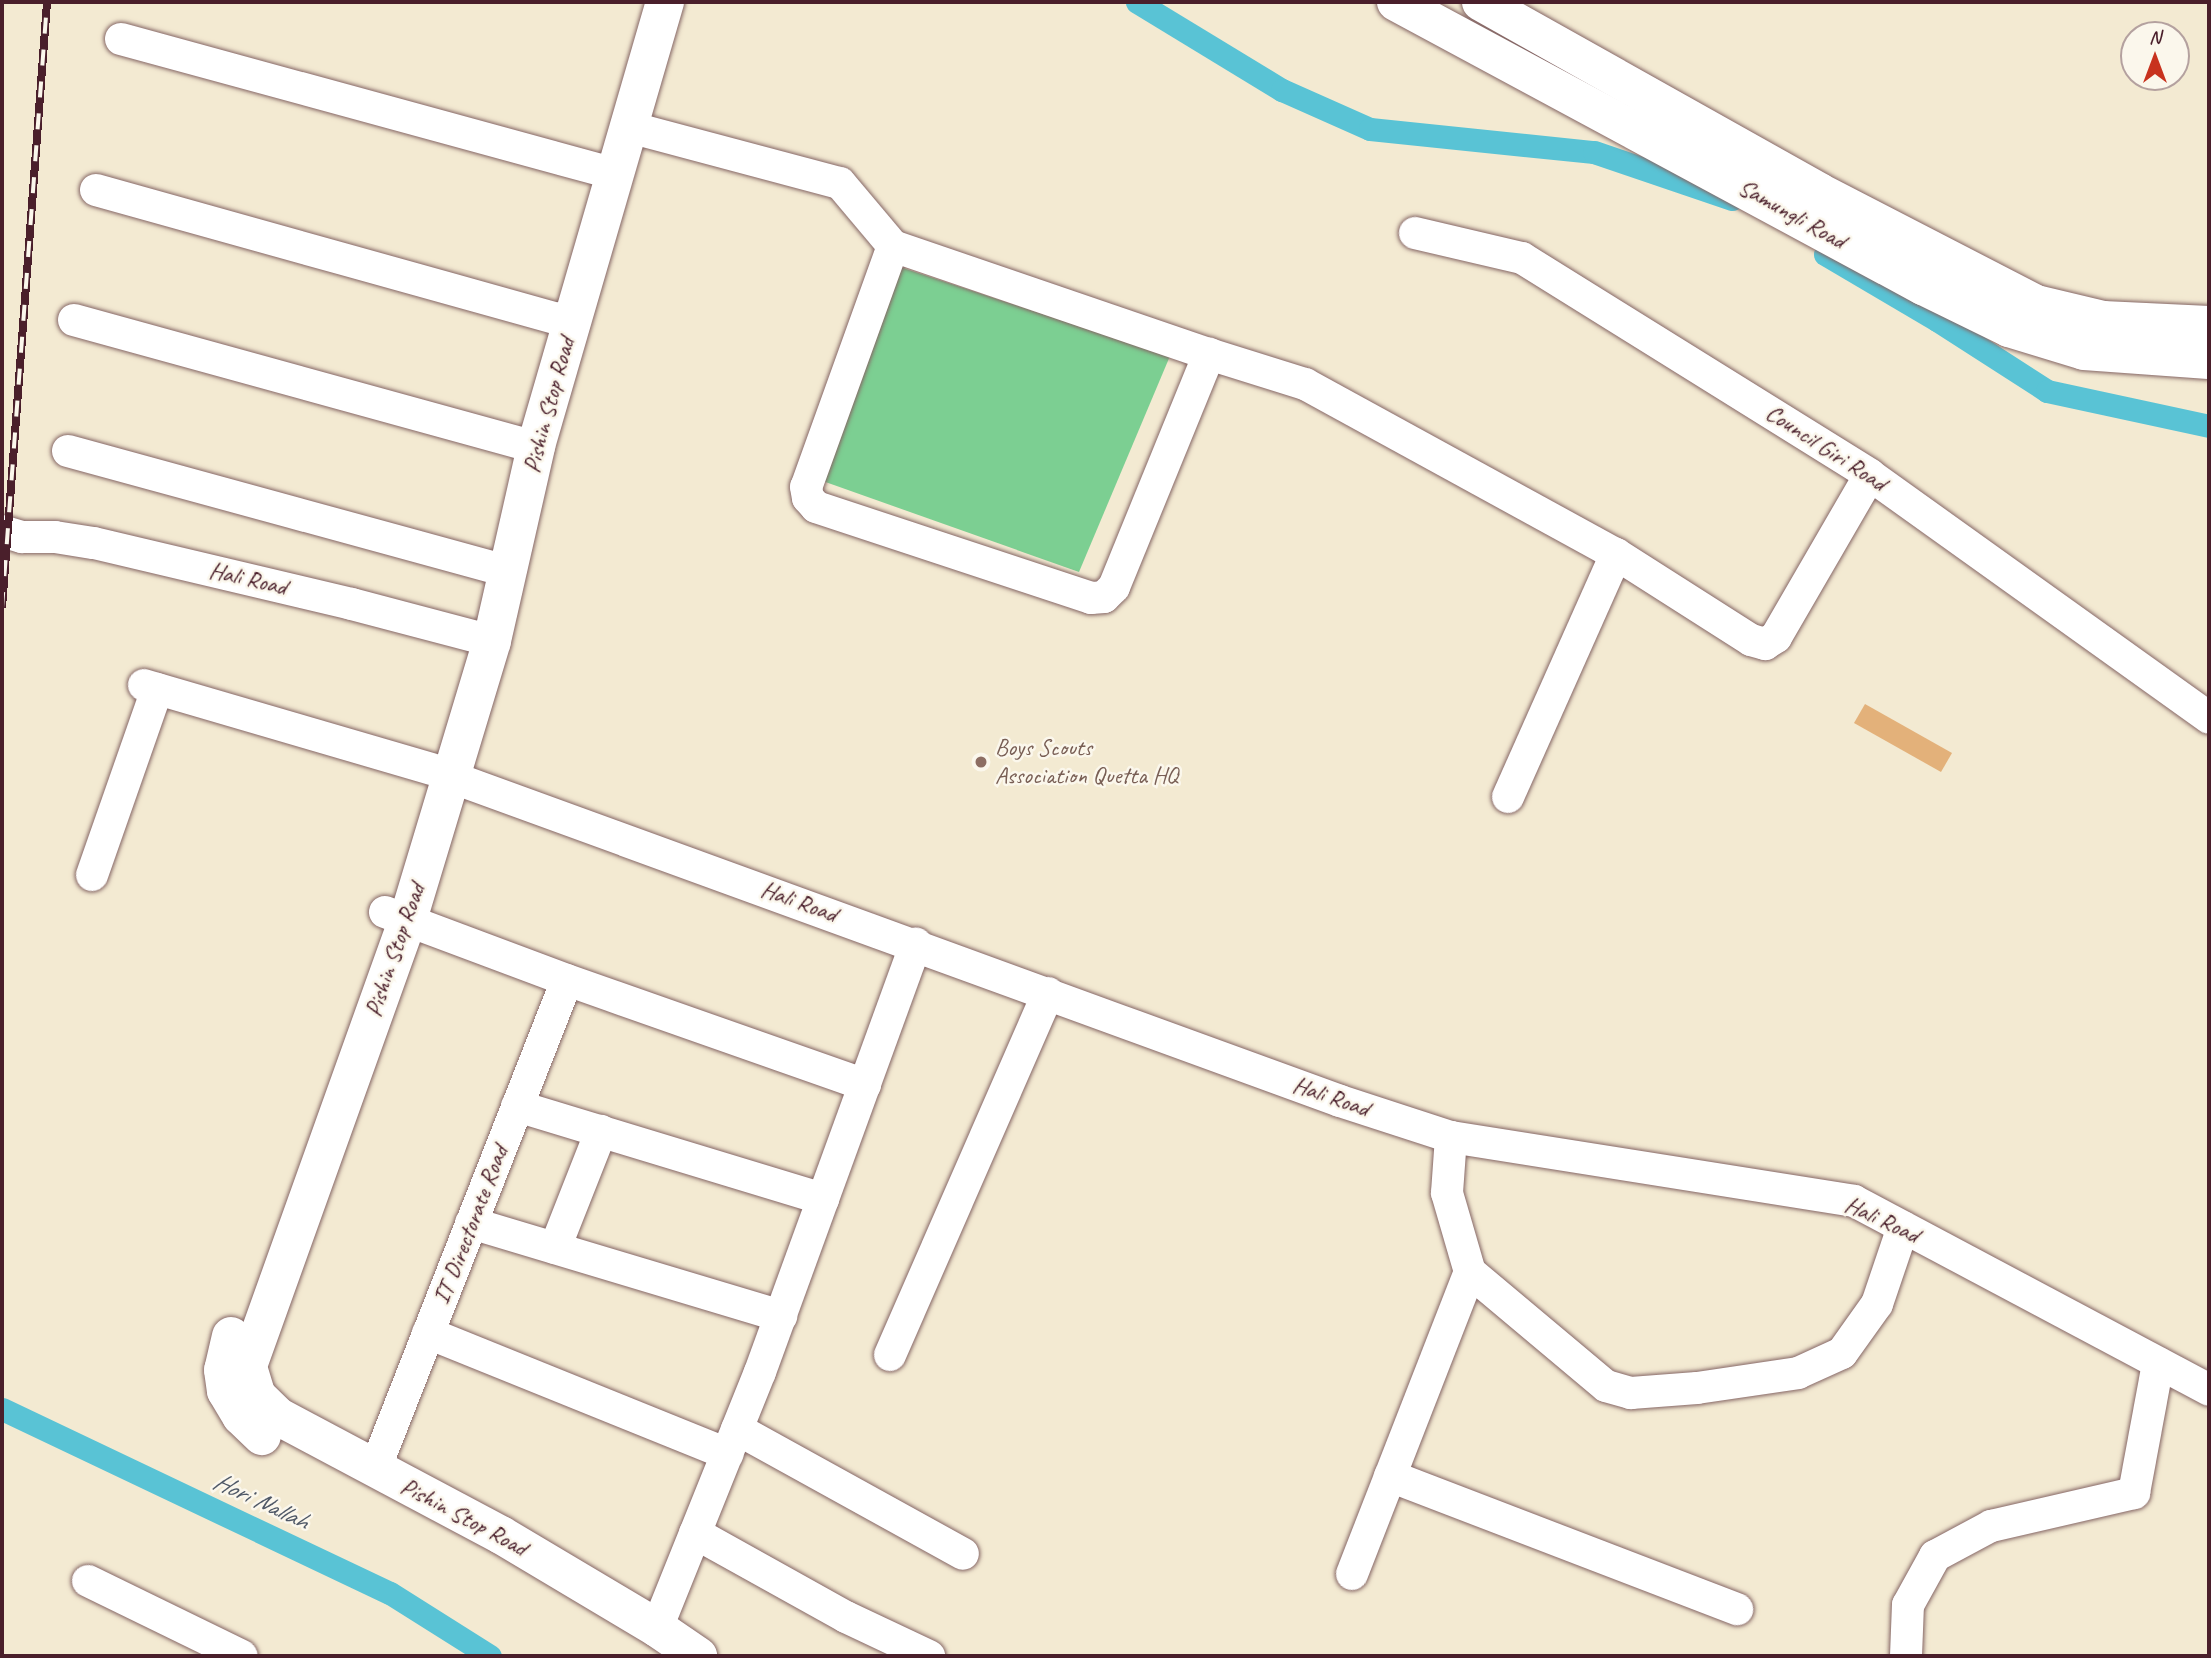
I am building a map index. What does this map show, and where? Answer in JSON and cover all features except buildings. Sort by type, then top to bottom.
[{"type":"main road","name":"Pishin Stop Road","points":[[647,2],[606,172],[529,445],[484,639],[248,1367],[257,1396],[279,1417],[501,1535],[657,1642]]},
{"type":"main road","name":"Pishin Stop Road","points":[[606,172],[629,127],[665,2]]},
{"type":"main road","name":"Samungli Road","points":[[1396,2],[1923,286],[2009,328],[2084,351],[2209,360]]},
{"type":"main road","name":"Samungli Road","points":[[1481,2],[1819,192],[2036,304],[2103,320],[2209,324]]},
{"type":"main road","name":"Pishin Stop Road","points":[[396,915],[267,1252],[227,1347],[223,1370],[226,1391],[241,1416],[264,1438],[325,1468],[611,1624],[698,1656]]},
{"type":"street","points":[[121,39],[606,172]]},
{"type":"street","points":[[629,127],[840,183],[893,246],[1209,354],[1306,384],[1616,554],[1751,640],[1765,644],[1776,637],[1870,475]]},
{"type":"street","points":[[96,190],[565,321]]},
{"type":"street","name":"Council Giri Road","points":[[1415,233],[1522,258],[1870,475],[2209,718]]},
{"type":"street","points":[[893,246],[806,488],[808,498],[816,507],[1091,598],[1104,597],[1114,587],[1209,354]]},
{"type":"street","points":[[74,320],[529,445]]},
{"type":"street","points":[[68,451],[500,569]]},
{"type":"street","name":"Hali Road","points":[[2,531],[22,537],[55,537],[94,543],[352,604],[484,639]]},
{"type":"street","points":[[1508,796],[1616,554]]},
{"type":"street","name":"Hali Road","points":[[92,875],[150,687],[442,773],[1340,1101],[1451,1137],[1854,1202],[2209,1390]]},
{"type":"street","points":[[396,915],[567,980],[865,1085]]},
{"type":"street","points":[[657,1642],[695,1533],[781,1316],[916,944]]},
{"type":"street","name":"IT Directorate Road","points":[[375,1469],[567,980]]},
{"type":"street","points":[[890,1355],[1048,993]]},
{"type":"street","points":[[517,1106],[823,1199]]},
{"type":"street","points":[[555,1248],[601,1131]]},
{"type":"street","points":[[1451,1137],[1447,1193],[1470,1272],[1606,1385],[1631,1393],[1697,1388],[1798,1373],[1842,1353],[1877,1304],[1903,1227]]},
{"type":"street","points":[[471,1223],[781,1316]]},
{"type":"street","points":[[1352,1574],[1470,1272]]},
{"type":"street","points":[[428,1333],[732,1441],[963,1554]]},
{"type":"street","points":[[1906,1656],[1908,1605],[1935,1556],[1991,1525],[2134,1493],[2158,1363]]},
{"type":"street","points":[[1390,1476],[1737,1609]]},
{"type":"street","points":[[695,1533],[846,1617],[929,1656]]},
{"type":"street","points":[[88,1581],[242,1656]]},
{"type":"green space","points":[[894,265],[1170,356],[1079,572],[817,479]]},
{"type":"waterway","points":[[1137,2],[1282,90],[1370,129],[1594,152],[1732,199]]},
{"type":"waterway","points":[[1825,254],[1937,320],[2047,391],[2209,426]]},
{"type":"waterway","name":"Hori Nallah","points":[[2,1409],[390,1593],[490,1656]]},
{"type":"railway","points":[[2,608],[47,2]]},
{"type":"place","name":"Boys Scouts Association Quetta HQ","points":[[981,762]]}]
